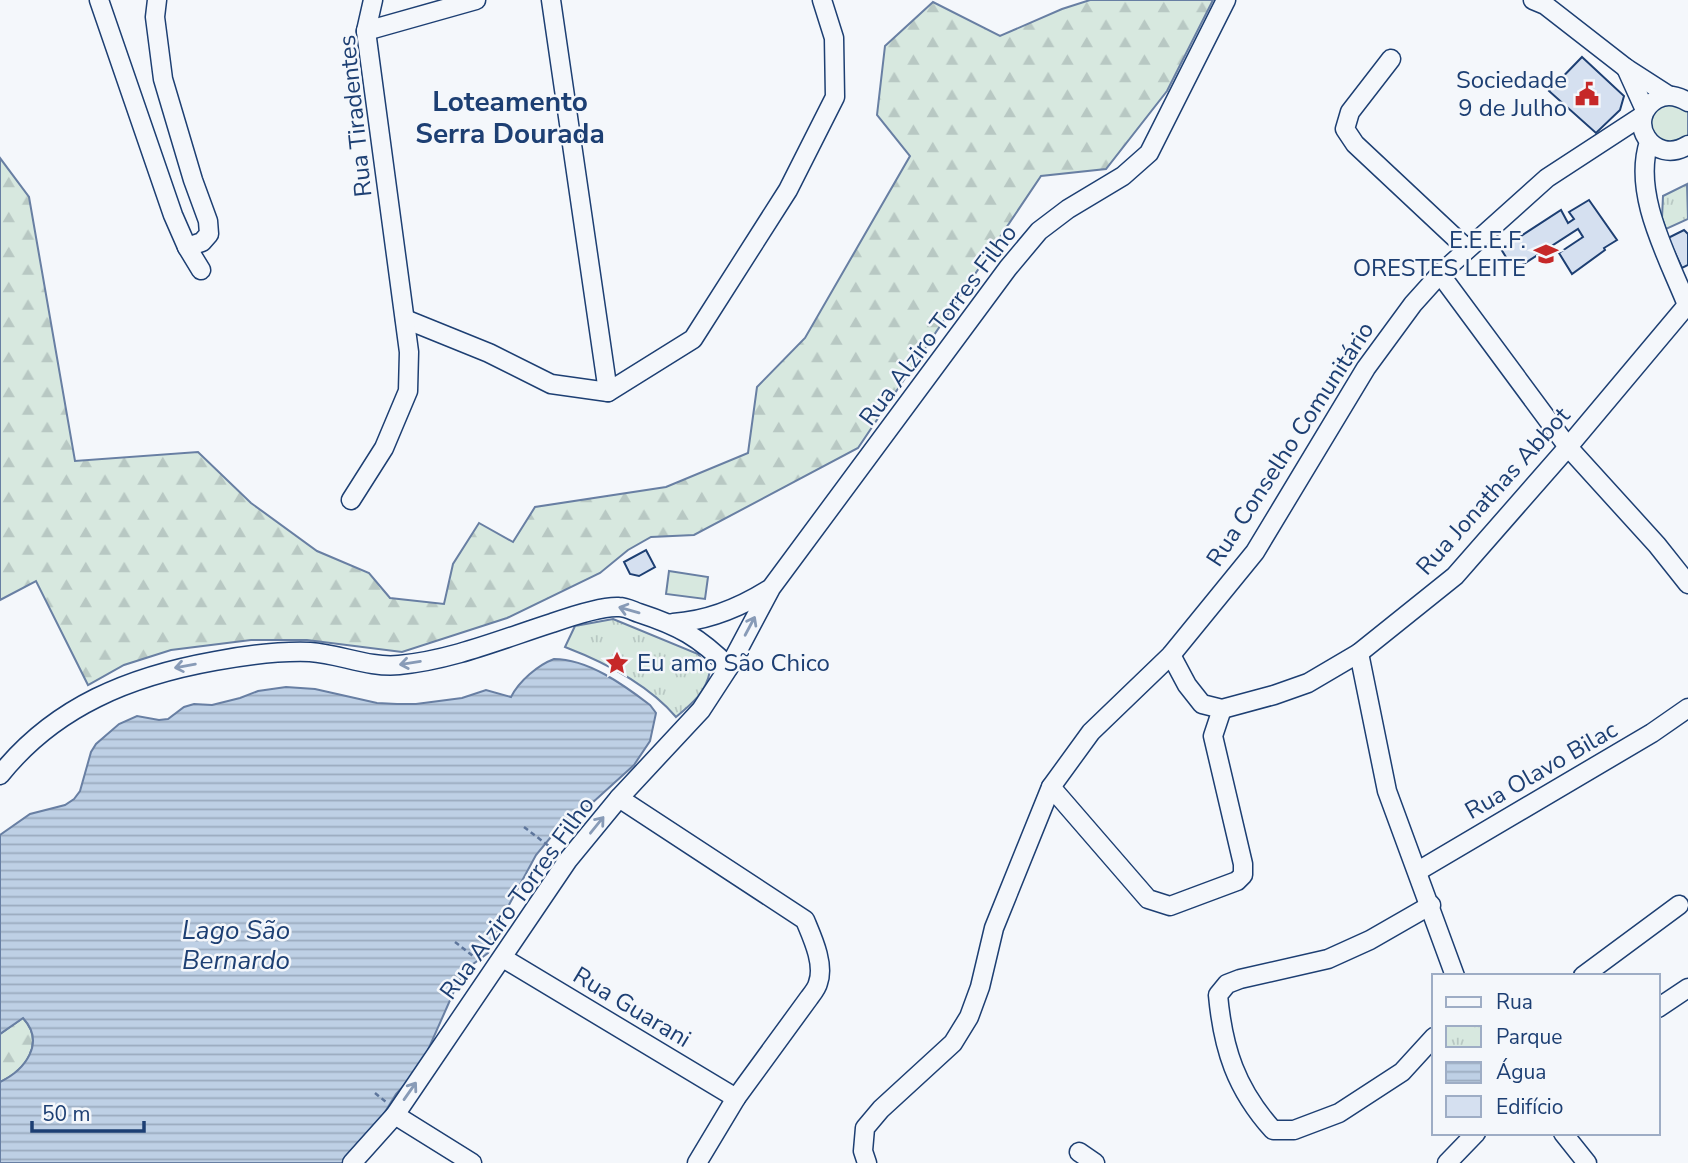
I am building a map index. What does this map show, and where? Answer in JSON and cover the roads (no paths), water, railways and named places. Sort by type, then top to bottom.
[{"type":"street","points":[[99,0],[173,215],[201,270]]},
{"type":"street","points":[[157,0],[155,17],[163,79],[208,221],[209,234],[202,242],[187,247]]},
{"type":"street","name":"Rua Tiradentes","points":[[351,500],[384,448],[408,391],[409,352],[366,30],[373,0]]},
{"type":"street","points":[[366,30],[476,0]]},
{"type":"street","points":[[551,0],[608,392]]},
{"type":"street","points":[[405,319],[489,353],[551,384],[608,392],[693,340],[788,190],[835,97],[834,38],[822,0]]},
{"type":"street","name":"Rua Alziro Torres Filho","points":[[352,1163],[395,1115],[568,860],[619,798],[701,710],[729,667],[771,588],[1008,268],[1040,231],[1068,209],[1124,176],[1149,153],[1226,0]]},
{"type":"street","points":[[1533,0],[1545,5],[1626,68],[1668,95],[1678,96],[1688,102]]},
{"type":"street","points":[[1391,59],[1350,111],[1345,129],[1355,144],[1466,248]]},
{"type":"street","points":[[1626,68],[1644,113],[1643,129],[1647,139],[1658,149],[1669,152],[1688,165]]},
{"type":"street","name":"Rua Conselho Comunitário","points":[[867,1163],[863,1151],[865,1128],[881,1109],[953,1042],[969,1017],[980,987],[994,928],[1051,787],[1091,732],[1171,655],[1255,552],[1366,368],[1413,304],[1440,274],[1546,178],[1644,113],[1654,101],[1668,95]]},
{"type":"street","points":[[1647,139],[1644,156],[1647,203],[1687,305]]},
{"type":"street","name":"Rua Conselho Comunitário","points":[[1602,141],[1647,139]]},
{"type":"street","points":[[1669,152],[1679,151],[1688,145]]},
{"type":"street","points":[[1440,274],[1568,447],[1657,545],[1688,584]]},
{"type":"street","name":"Rua Jonathas Abbot","points":[[1222,709],[1308,683],[1359,653],[1455,576],[1687,305]]},
{"type":"street","points":[[673,624],[696,622],[750,601],[771,588]]},
{"type":"street","points":[[0,775],[29,744],[55,723],[124,684],[170,669],[248,655],[311,652],[358,662],[397,665],[451,657],[577,615],[619,607],[673,624],[707,645],[729,667]]},
{"type":"street","points":[[1359,653],[1387,791],[1454,974]]},
{"type":"street","points":[[1051,787],[1148,899],[1170,906],[1237,881],[1243,875],[1243,864],[1213,736],[1222,709],[1202,704],[1187,685],[1171,655]]},
{"type":"street","name":"Rua Olavo Bilac","points":[[1418,871],[1652,733],[1688,708]]},
{"type":"street","points":[[619,798],[805,920],[819,964],[819,981],[736,1098],[697,1163]]},
{"type":"street","points":[[1431,905],[1370,940],[1328,959],[1240,979],[1227,984],[1218,995],[1222,1032],[1230,1063],[1262,1118],[1273,1130],[1294,1130],[1339,1112],[1402,1072],[1432,1039]]},
{"type":"street","points":[[1586,974],[1679,905]]},
{"type":"street","name":"Rua Guarani","points":[[503,958],[736,1098]]},
{"type":"street","points":[[1660,1008],[1688,988]]},
{"type":"street","points":[[395,1115],[472,1163]]},
{"type":"street","points":[[1447,1163],[1474,1135]]},
{"type":"street","points":[[1565,1135],[1587,1163]]},
{"type":"street","points":[[1079,1152],[1095,1163]]},
{"type":"water","name":"Lago São Bernardo","points":[[554,659],[592,668],[650,705],[656,713],[650,741],[634,765],[555,832],[536,855],[504,914],[488,953],[465,970],[420,1068],[396,1094],[372,1133],[348,1163],[0,1163],[0,1082],[17,1070],[30,1055],[33,1037],[23,1018],[0,1034],[0,835],[30,814],[65,805],[74,799],[80,791],[91,752],[96,744],[119,724],[137,716],[168,719],[184,707],[194,704],[212,705],[258,691],[286,687],[315,689],[377,703],[397,704],[462,698],[486,690],[511,697],[530,674]]},
{"type":"place","name":"Sociedade 9 de Julho","points":[[1587,94]]},
{"type":"place","name":"E.E.E.F. ORESTES LEITE","points":[[1546,254]]},
{"type":"place","name":"Eu amo São Chico","points":[[617,663]]},
{"type":"district","name":"Loteamento Serra Dourada","points":[[510,118]]}]
